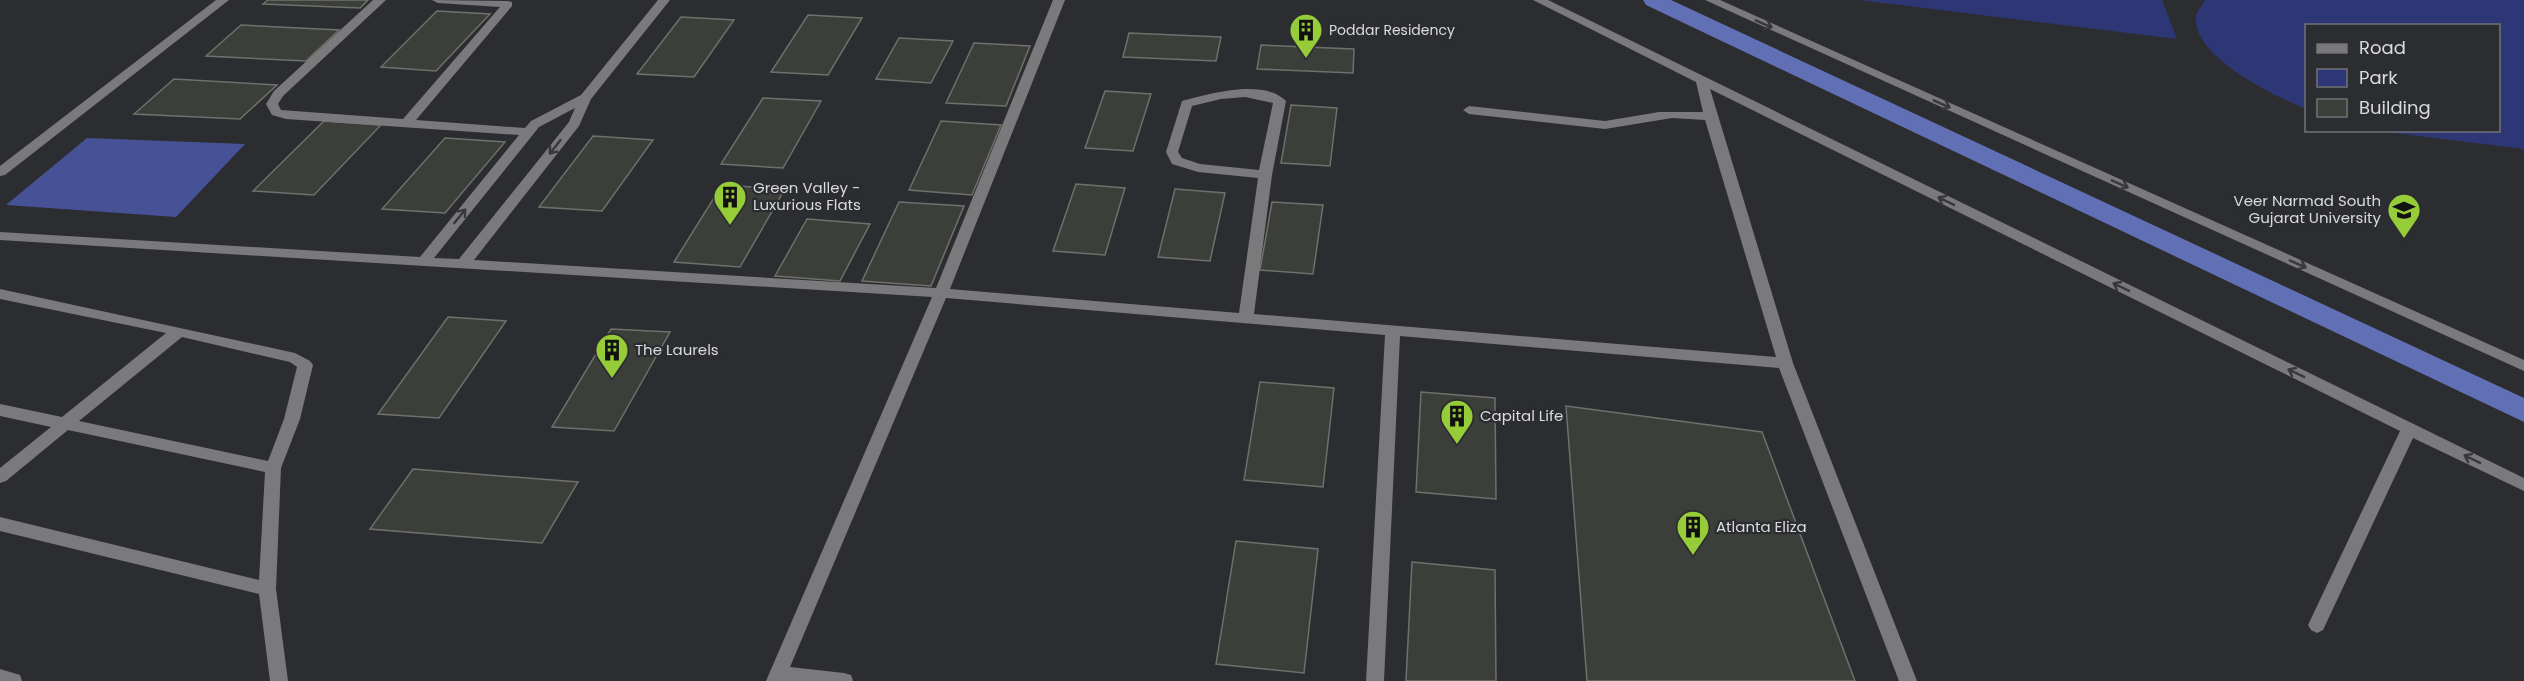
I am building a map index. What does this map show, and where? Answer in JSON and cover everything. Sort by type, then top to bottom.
[{"type":"street","points":[[0,172],[223,0]]},
{"type":"street","points":[[380,0],[278,94],[272,104],[276,112],[286,115],[529,132]]},
{"type":"street","points":[[407,123],[508,4],[438,0]]},
{"type":"street","points":[[463,264],[575,123],[585,98],[664,0]]},
{"type":"street","points":[[844,681],[777,678],[941,293],[1059,0]]},
{"type":"street","points":[[1539,0],[2524,484]]},
{"type":"street","points":[[1711,0],[2524,366]]},
{"type":"street","points":[[1702,81],[1710,116],[1785,363],[1908,681]]},
{"type":"street","points":[[1246,318],[1265,175],[1280,101],[1270,96],[1227,93],[1186,104],[1172,152],[1177,161],[1198,168],[1265,175]]},
{"type":"street","points":[[423,262],[535,124],[585,98]]},
{"type":"street","points":[[1469,111],[1605,125],[1622,125],[1668,114],[1710,116]]},
{"type":"street","points":[[0,236],[941,293],[1785,363]]},
{"type":"street","points":[[0,294],[179,331],[294,358],[305,365],[292,419],[273,468],[267,589],[279,681]]},
{"type":"street","points":[[0,477],[62,424],[179,331]]},
{"type":"street","points":[[1375,681],[1393,331]]},
{"type":"street","points":[[0,410],[273,468]]},
{"type":"street","points":[[2317,625],[2410,428]]},
{"type":"street","points":[[0,524],[267,589]]},
{"type":"street","points":[[0,677],[13,681]]},
{"type":"green space","points":[[1859,0],[2162,0],[2177,39]]},
{"type":"green space","points":[[2205,0],[2524,0],[2524,149],[2386,132],[2500,132],[2500,24],[2305,24],[2305,109],[2257,85],[2221,60],[2207,46],[2198,31],[2196,16]]},
{"type":"shaded area","points":[[87,138],[245,144],[176,217],[6,205]]},
{"type":"building","points":[[268,0],[368,0],[360,8],[263,4]]},
{"type":"building","points":[[437,11],[490,14],[436,71],[381,67]]},
{"type":"building","points":[[808,15],[862,18],[828,75],[771,72]]},
{"type":"building","points":[[681,17],[734,20],[694,77],[637,74]]},
{"type":"building","points":[[241,25],[339,30],[306,61],[206,56]]},
{"type":"building","points":[[1129,33],[1221,37],[1216,61],[1123,57]]},
{"type":"building","points":[[899,38],[953,41],[931,83],[876,79]]},
{"type":"building","points":[[974,43],[1030,46],[1006,106],[946,103]]},
{"type":"building","name":"Poddar Residency","points":[[1261,45],[1354,49],[1353,73],[1257,69]]},
{"type":"building","points":[[174,79],[277,85],[240,119],[134,114]]},
{"type":"building","points":[[1105,91],[1151,94],[1133,151],[1085,148]]},
{"type":"building","points":[[763,98],[821,101],[783,168],[721,164]]},
{"type":"building","points":[[1291,105],[1337,108],[1330,166],[1281,163]]},
{"type":"building","points":[[324,121],[381,125],[314,195],[253,191]]},
{"type":"building","points":[[941,121],[1001,125],[972,195],[909,190]]},
{"type":"building","points":[[593,136],[653,140],[602,211],[539,207]]},
{"type":"building","points":[[445,138],[505,142],[445,213],[382,209]]},
{"type":"building","points":[[1076,184],[1125,188],[1105,255],[1053,251]]},
{"type":"building","name":"Green Valley - Luxurious Flats","points":[[722,185],[785,189],[740,267],[674,262]]},
{"type":"building","points":[[1175,189],[1225,193],[1210,261],[1158,257]]},
{"type":"building","points":[[899,202],[964,206],[931,286],[862,281]]},
{"type":"building","points":[[1272,202],[1323,205],[1313,274],[1260,270]]},
{"type":"building","points":[[807,219],[870,224],[840,281],[775,276]]},
{"type":"building","points":[[448,317],[506,321],[439,418],[378,414]]},
{"type":"building","name":"The Laurels","points":[[611,329],[670,332],[614,431],[552,427]]},
{"type":"building","points":[[1260,382],[1334,388],[1323,487],[1244,480]]},
{"type":"building","name":"Capital Life","points":[[1421,392],[1495,398],[1496,499],[1416,492]]},
{"type":"building","name":"Atlanta Eliza","points":[[1566,406],[1762,432],[1855,681],[1587,681]]},
{"type":"building","points":[[413,469],[578,482],[542,543],[370,529]]},
{"type":"building","points":[[1236,541],[1318,549],[1304,673],[1216,664]]},
{"type":"building","points":[[1412,562],[1495,570],[1496,681],[1406,681]]},
{"type":"waterway","points":[[1654,0],[2524,411]]},
{"type":"place","name":"Poddar Residency","points":[[1306,59]]},
{"type":"place","name":"Green Valley - Luxurious Flats","points":[[730,226]]},
{"type":"place","name":"Veer Narmad South Gujarat University","points":[[2404,239]]},
{"type":"place","name":"The Laurels","points":[[612,379]]},
{"type":"place","name":"Capital Life","points":[[1457,445]]},
{"type":"place","name":"Atlanta Eliza","points":[[1693,556]]}]
